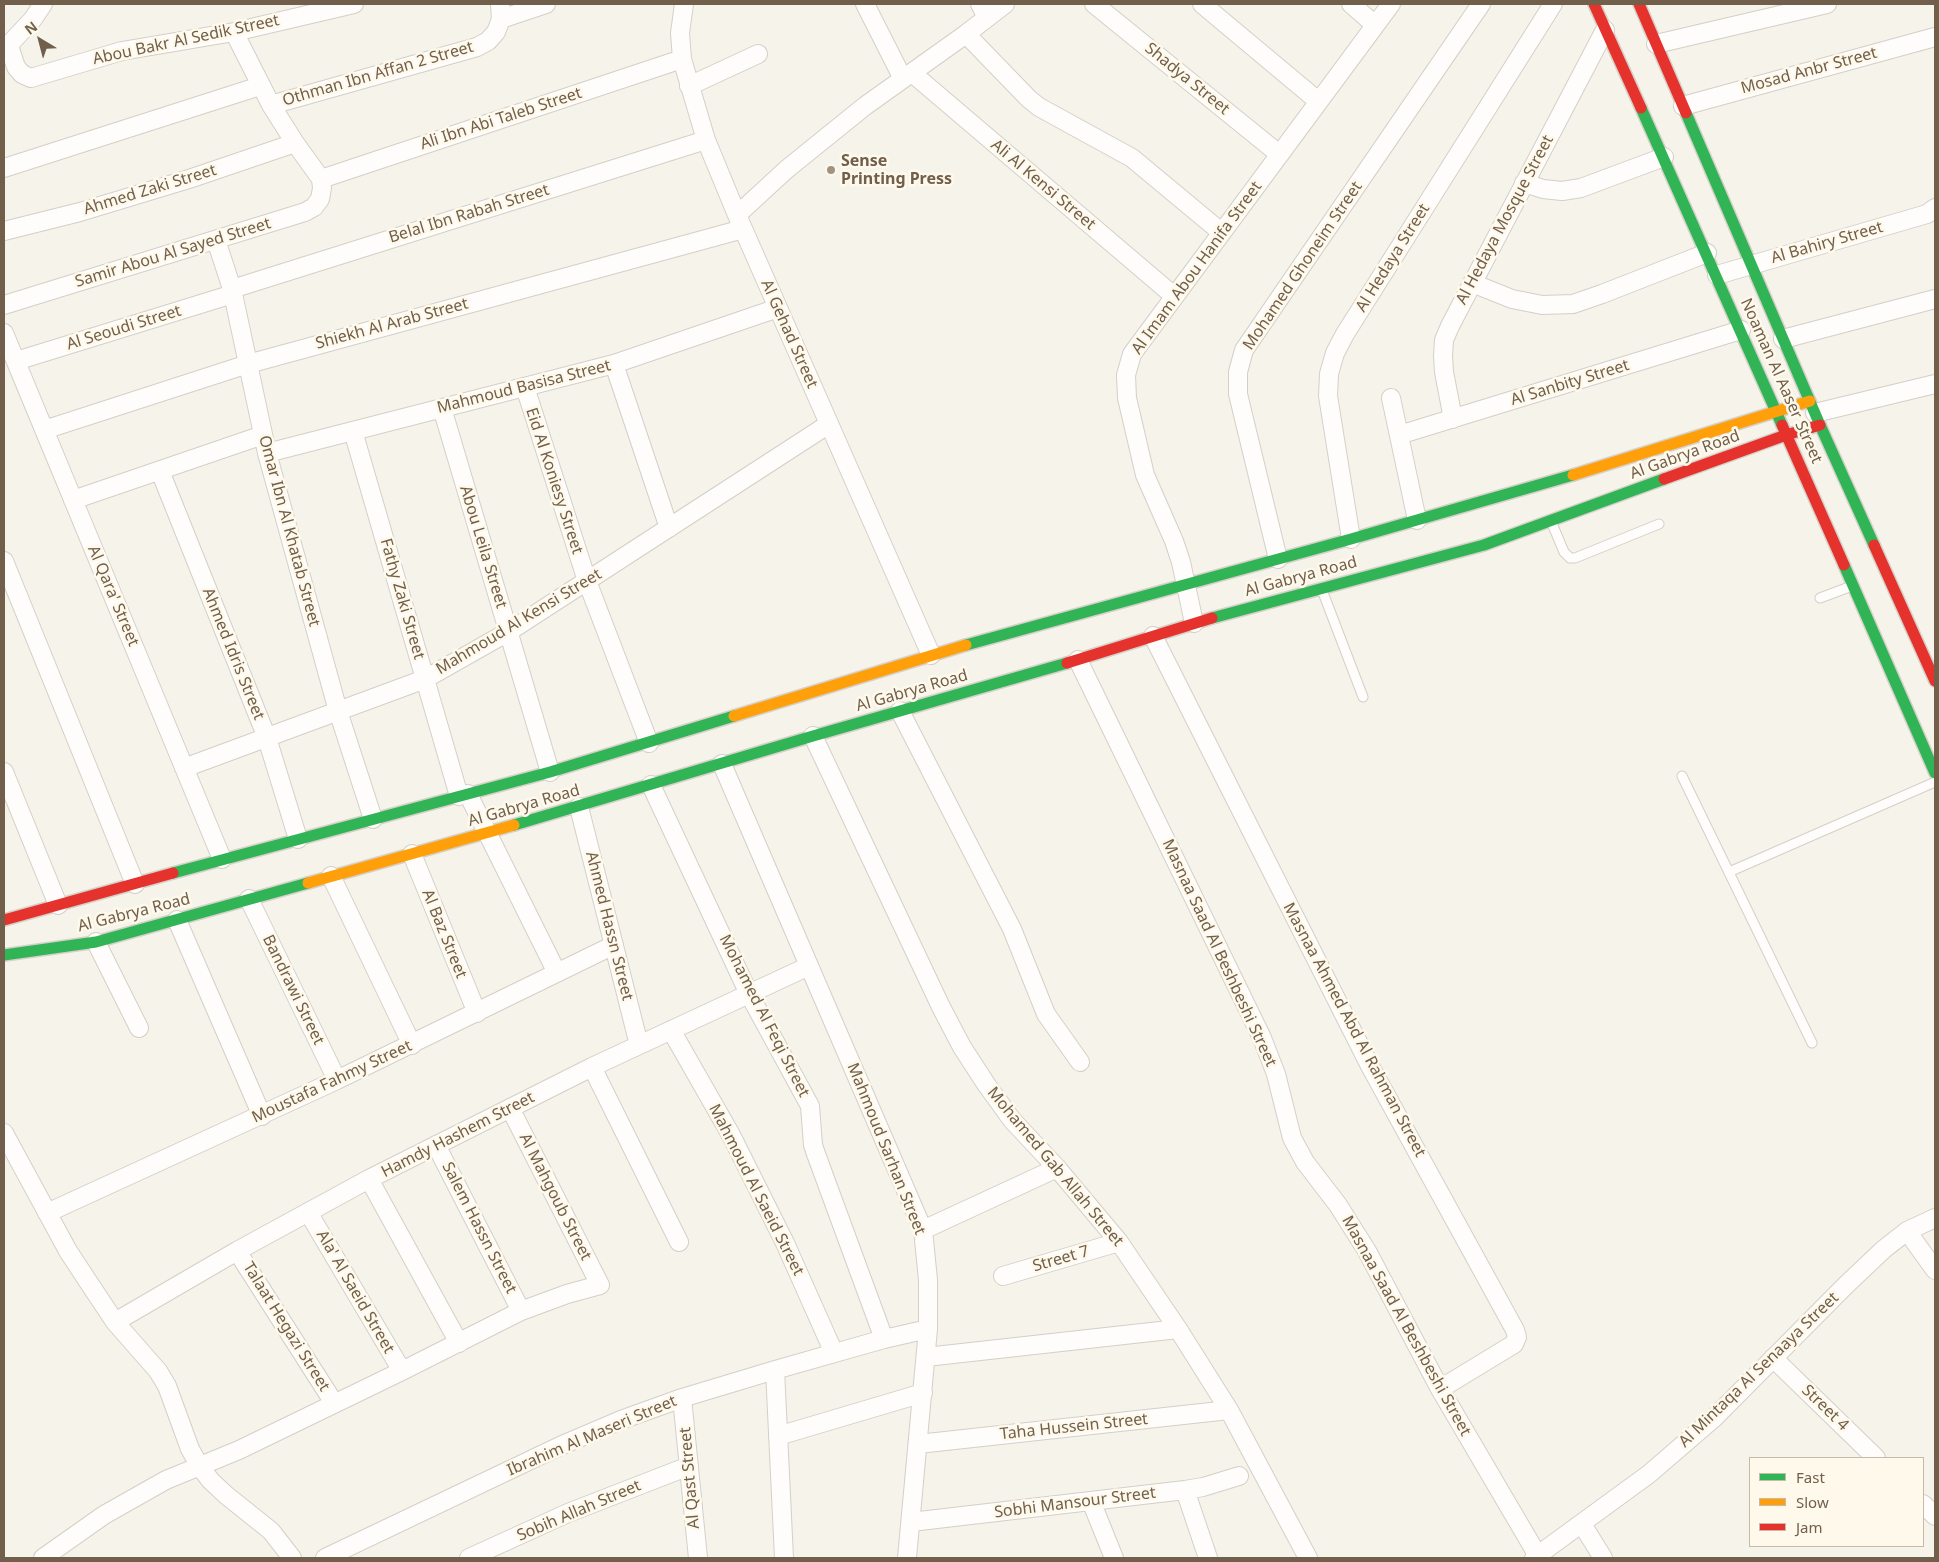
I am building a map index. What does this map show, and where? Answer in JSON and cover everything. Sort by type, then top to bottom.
[{"type":"street","points":[[6,48],[30,11],[43,4]]},
{"type":"street","name":"Abou Bakr Al Sedik Street","points":[[6,48],[16,67],[22,74],[31,78],[122,51],[234,32],[354,4]]},
{"type":"street","points":[[501,11],[546,4]]},
{"type":"street","name":"Al Gehad Street","points":[[684,4],[680,33],[682,59],[706,140],[740,222],[931,655]]},
{"type":"street","points":[[865,4],[908,76]]},
{"type":"street","points":[[740,222],[787,169],[823,139],[865,106],[966,34],[983,11],[1005,4]]},
{"type":"street","name":"Shadya Street","points":[[1094,4],[1279,154]]},
{"type":"street","points":[[1202,4],[1318,101]]},
{"type":"street","points":[[1351,4],[1375,25]]},
{"type":"street","name":"Al Imam Abou Hanifa Street","points":[[1194,623],[1174,541],[1145,475],[1127,398],[1126,375],[1132,354],[1391,4]]},
{"type":"street","name":"Mohamed Ghoneim Street","points":[[1278,559],[1238,394],[1238,372],[1244,350],[1481,4]]},
{"type":"street","name":"Al Hedaya Street","points":[[1351,539],[1328,396],[1329,374],[1335,353],[1344,334],[1553,4]]},
{"type":"street","name":"Noaman Al Aaser Street","points":[[1594,4],[1664,157],[1696,217],[1707,253],[1740,330],[1935,773]]},
{"type":"street","name":"Noaman Al Aaser Street","points":[[1639,4],[1683,106],[1721,208],[1751,265],[1935,681]]},
{"type":"street","points":[[1656,44],[1827,4]]},
{"type":"street","name":"Othman Ibn Affan 2 Street","points":[[271,105],[478,47],[492,36],[501,11]]},
{"type":"street","name":"Al Hedaya Mosque Street","points":[[1453,419],[1444,372],[1444,340],[1605,30]]},
{"type":"street","points":[[234,32],[271,105],[321,180]]},
{"type":"street","points":[[966,34],[1034,103],[1132,158],[1221,232]]},
{"type":"street","name":"Mosad Anbr Street","points":[[1683,106],[1935,37]]},
{"type":"street","points":[[689,86],[758,54]]},
{"type":"street","name":"Ali Ibn Abi Taleb Street","points":[[321,180],[682,59]]},
{"type":"street","name":"Ali Al Kensi Street","points":[[908,76],[1174,296]]},
{"type":"street","points":[[4,168],[260,86]]},
{"type":"street","name":"Belal Ibn Rabah Street","points":[[233,292],[706,140]]},
{"type":"street","name":"Ahmed Zaki Street","points":[[4,231],[80,212],[190,179],[295,143]]},
{"type":"street","points":[[1524,183],[1543,189],[1562,191],[1580,188],[1664,157]]},
{"type":"street","name":"Samir Abou Al Sayed Street","points":[[4,305],[305,212],[314,207],[320,199],[321,180]]},
{"type":"street","name":"Al Bahiry Street","points":[[1717,275],[1927,214],[1935,208]]},
{"type":"street","name":"Shiekh Al Arab Street","points":[[44,430],[248,364],[740,222]]},
{"type":"street","name":"Omar Ibn Al Khatab Street","points":[[216,240],[233,292],[267,452],[338,711],[373,819]]},
{"type":"street","points":[[1472,283],[1512,299],[1542,306],[1572,304],[1707,253]]},
{"type":"street","name":"Al Seoudi Street","points":[[16,361],[233,292]]},
{"type":"street","points":[[1783,339],[1935,299]]},
{"type":"street","name":"Mahmoud Basisa Street","points":[[267,452],[614,364],[778,308]]},
{"type":"street","name":"Al Sanbity Street","points":[[1399,435],[1740,330]]},
{"type":"street","name":"Al Qara' Street","points":[[4,333],[222,859]]},
{"type":"street","points":[[614,364],[669,528]]},
{"type":"street","points":[[1815,413],[1935,384]]},
{"type":"street","name":"Eid Al Koniesy Street","points":[[525,387],[586,581],[649,742]]},
{"type":"street","points":[[1392,398],[1417,520]]},
{"type":"street","name":"Abou Leila Street","points":[[442,408],[550,772]]},
{"type":"street","name":"Al Gabrya Road","points":[[5,918],[550,772],[931,655],[1351,539],[1570,476],[1777,412],[1815,413]]},
{"type":"street","name":"Al Gabrya Road","points":[[4,955],[96,942],[177,920],[579,807],[813,736],[1078,660],[1194,623],[1484,545],[1786,435],[1815,413]]},
{"type":"street","name":"Mahmoud Al Kensi Street","points":[[184,768],[425,679],[508,632],[829,424]]},
{"type":"street","name":"Fathy Zaki Street","points":[[353,431],[425,679],[464,795],[486,833],[557,973]]},
{"type":"street","points":[[73,500],[160,472],[263,435]]},
{"type":"street","name":"Ahmed Idris Street","points":[[160,472],[267,738],[298,839]]},
{"type":"street","points":[[4,561],[135,884]]},
{"type":"street","name":"Masnaa Ahmed Abd Al Rahman Street","points":[[1152,636],[1370,1066],[1515,1330],[1517,1337],[1514,1344],[1440,1389]]},
{"type":"street","name":"Masnaa Saad Al Beshbeshi Street","points":[[1078,660],[1262,1038],[1276,1074],[1292,1138],[1305,1162],[1338,1205],[1367,1250],[1440,1389],[1537,1557]]},
{"type":"street","points":[[900,711],[1012,929],[1046,1014],[1080,1062]]},
{"type":"street","name":"Mohamed Gab Allah Street","points":[[813,736],[941,1007],[962,1047],[1012,1120],[1057,1168],[1119,1242],[1178,1329],[1229,1410],[1308,1558]]},
{"type":"street","name":"Mahmoud Sarhan Street","points":[[722,764],[923,1230],[928,1280],[928,1329],[907,1558]]},
{"type":"street","points":[[4,772],[58,905]]},
{"type":"street","name":"Mohamed Al Feqi Street","points":[[651,785],[750,994],[810,1106],[813,1145],[884,1339]]},
{"type":"street","name":"Ahmed Hassn Street","points":[[579,807],[639,1045]]},
{"type":"street","name":"Al Baz Street","points":[[412,854],[476,1013]]},
{"type":"street","points":[[332,876],[412,1045]]},
{"type":"street","name":"Bandrawi Street","points":[[249,899],[337,1080]]},
{"type":"street","points":[[177,920],[262,1116]]},
{"type":"street","points":[[96,942],[139,1028]]},
{"type":"street","name":"Moustafa Fahmy Street","points":[[48,1213],[262,1116],[412,1045],[614,945]]},
{"type":"street","name":"Hamdy Hashem Street","points":[[116,1322],[237,1251],[369,1179],[592,1067],[810,966]]},
{"type":"street","name":"Mahmoud Al Saeid Street","points":[[671,1030],[731,1135],[781,1234],[834,1354]]},
{"type":"street","points":[[592,1067],[679,1242]]},
{"type":"street","name":"Al Mahgoub Street","points":[[510,1108],[600,1285],[567,1294],[521,1311]]},
{"type":"street","points":[[4,1133],[68,1251],[116,1322],[158,1371],[167,1386],[190,1449],[200,1467],[210,1481],[271,1531],[292,1558]]},
{"type":"street","name":"Salem Hassn Street","points":[[436,1145],[521,1311]]},
{"type":"street","points":[[923,1230],[1057,1168]]},
{"type":"street","points":[[369,1179],[459,1342]]},
{"type":"street","name":"Ala' Al Saeid Street","points":[[308,1212],[402,1372]]},
{"type":"street","name":"Al Mintaqa Al Senaaya Street","points":[[1537,1557],[1649,1474],[1714,1418],[1884,1249],[1907,1231],[1935,1218]]},
{"type":"street","points":[[1907,1231],[1935,1270]]},
{"type":"street","name":"Street 7","points":[[1004,1276],[1119,1242]]},
{"type":"street","name":"Talaat Hegazi Street","points":[[237,1251],[334,1403]]},
{"type":"street","points":[[43,1558],[74,1535],[134,1496],[402,1372],[521,1311]]},
{"type":"street","name":"Ibrahim Al Maseri Street","points":[[325,1558],[560,1446],[621,1420],[682,1398],[775,1370],[884,1339],[928,1329]]},
{"type":"street","points":[[926,1357],[1178,1329]]},
{"type":"street","name":"Street 4","points":[[1773,1358],[1875,1457]]},
{"type":"street","points":[[775,1370],[784,1558]]},
{"type":"street","points":[[778,1436],[923,1393]]},
{"type":"street","name":"Al Qast Street","points":[[682,1398],[698,1558]]},
{"type":"street","name":"Taha Hussein Street","points":[[918,1444],[1229,1410]]},
{"type":"street","name":"Sobih Allah Street","points":[[469,1558],[568,1513],[689,1466]]},
{"type":"street","name":"Sobhi Mansour Street","points":[[911,1522],[1185,1490],[1212,1485],[1238,1476]]},
{"type":"street","points":[[1185,1490],[1208,1558]]},
{"type":"street","points":[[1091,1501],[1114,1558]]},
{"type":"street","points":[[1924,1505],[1935,1516]]},
{"type":"street","points":[[1582,1524],[1603,1558]]},
{"type":"lane","points":[[1551,521],[1564,552],[1570,558],[1575,558],[1659,524]]},
{"type":"lane","points":[[1820,598],[1852,585]]},
{"type":"lane","points":[[1321,588],[1363,697]]},
{"type":"lane","points":[[1682,776],[1812,1043]]},
{"type":"lane","points":[[1728,872],[1935,782]]},
{"type":"traffic: fast","points":[[1641,108],[1782,425]]},
{"type":"traffic: fast","points":[[1686,113],[1820,425],[1874,545]]},
{"type":"traffic: fast","points":[[966,645],[1351,539],[1573,475]]},
{"type":"traffic: fast","points":[[1212,618],[1484,545],[1664,479]]},
{"type":"traffic: fast","points":[[1844,565],[1935,773]]},
{"type":"traffic: fast","points":[[514,825],[1067,663]]},
{"type":"traffic: fast","points":[[173,873],[550,772],[734,716]]},
{"type":"traffic: fast","points":[[4,955],[96,942],[308,883]]},
{"type":"traffic: slow","points":[[1573,475],[1810,401]]},
{"type":"traffic: slow","points":[[734,716],[966,645]]},
{"type":"traffic: slow","points":[[308,883],[514,825]]},
{"type":"traffic: jam","points":[[1594,4],[1641,108]]},
{"type":"traffic: jam","points":[[1639,4],[1686,113]]},
{"type":"traffic: jam","points":[[1782,425],[1844,565]]},
{"type":"traffic: jam","points":[[1664,479],[1786,435],[1820,425]]},
{"type":"traffic: jam","points":[[1874,545],[1935,681]]},
{"type":"traffic: jam","points":[[1067,663],[1212,618]]},
{"type":"traffic: jam","points":[[4,920],[173,873]]},
{"type":"place","name":"Sense Printing Press","points":[[831,170]]}]
